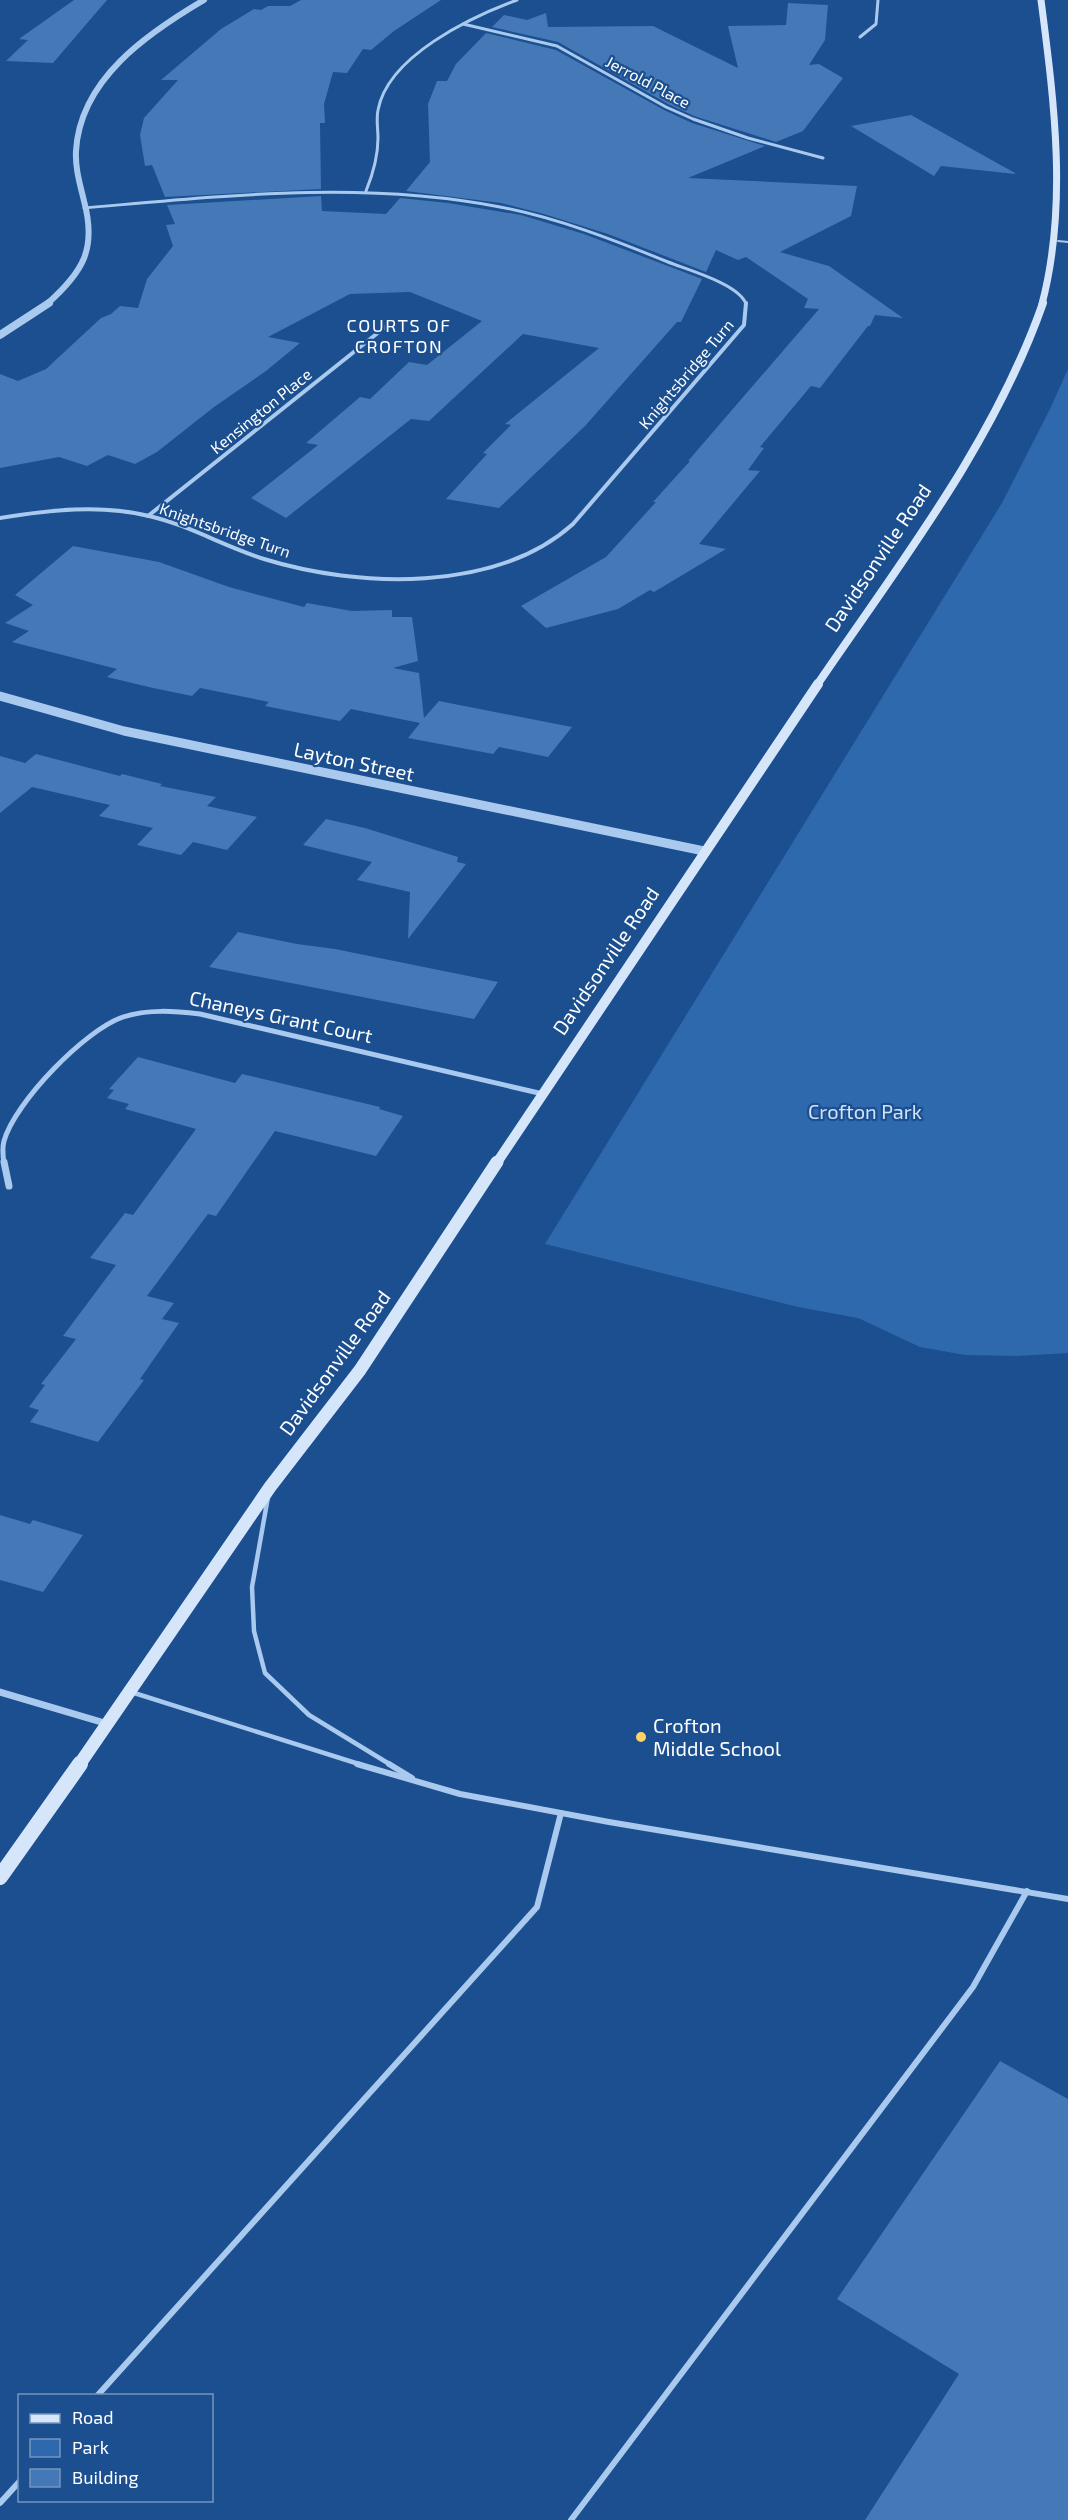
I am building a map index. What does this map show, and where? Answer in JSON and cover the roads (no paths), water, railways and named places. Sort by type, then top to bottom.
[{"type":"main road","name":"Davidsonville Road","points":[[0,1877],[109,1724],[270,1487],[360,1370],[704,851],[947,493],[999,408],[1029,346],[1046,294],[1058,241],[1062,199],[1060,146],[1041,0]]},
{"type":"street","points":[[0,335],[48,303],[71,280],[83,263],[89,245],[90,230],[77,182],[75,150],[80,123],[92,98],[110,73],[132,50],[159,28],[204,0]]},
{"type":"street","points":[[366,191],[375,169],[379,105],[386,90],[413,57],[463,24],[517,0]]},
{"type":"street","points":[[860,37],[876,24],[878,0]]},
{"type":"street","name":"Jerrold Place","points":[[463,24],[557,46],[666,107],[693,119],[748,138],[823,158]]},
{"type":"street","name":"Knightsbridge Turn","points":[[0,518],[57,510],[121,512],[148,516],[174,524],[230,548],[286,565],[330,574],[381,579],[430,577],[482,570],[548,544],[573,524],[744,325],[750,310],[747,300],[736,291],[716,281],[548,220],[467,201],[366,191],[270,192],[84,208]]},
{"type":"street","name":"Kensington Place","points":[[148,516],[388,324]]},
{"type":"street","name":"Layton Street","points":[[0,696],[124,730],[704,851]]},
{"type":"street","name":"Chaneys Grant Court","points":[[9,1186],[3,1161],[4,1141],[16,1119],[73,1049],[87,1036],[124,1016],[144,1012],[170,1010],[200,1014],[543,1094]]},
{"type":"street","points":[[0,1692],[109,1724]]},
{"type":"lane","points":[[1058,241],[1068,242]]},
{"type":"lane","points":[[270,1487],[252,1587],[254,1631],[265,1673],[309,1715],[419,1783]]},
{"type":"lane","points":[[131,1692],[460,1794],[1068,1899]]},
{"type":"lane","points":[[99,2394],[537,1906],[561,1813]]},
{"type":"lane","points":[[571,2520],[973,1987],[1027,1891]]},
{"type":"lane","points":[[0,2503],[18,2483]]},
{"type":"place","name":"Crofton Middle School","points":[[641,1737]]},
{"type":"district","name":"COURTS OF CROFTON","points":[[399,336]]},
{"type":"park label","name":"Crofton Park","points":[[865,1112]]}]
